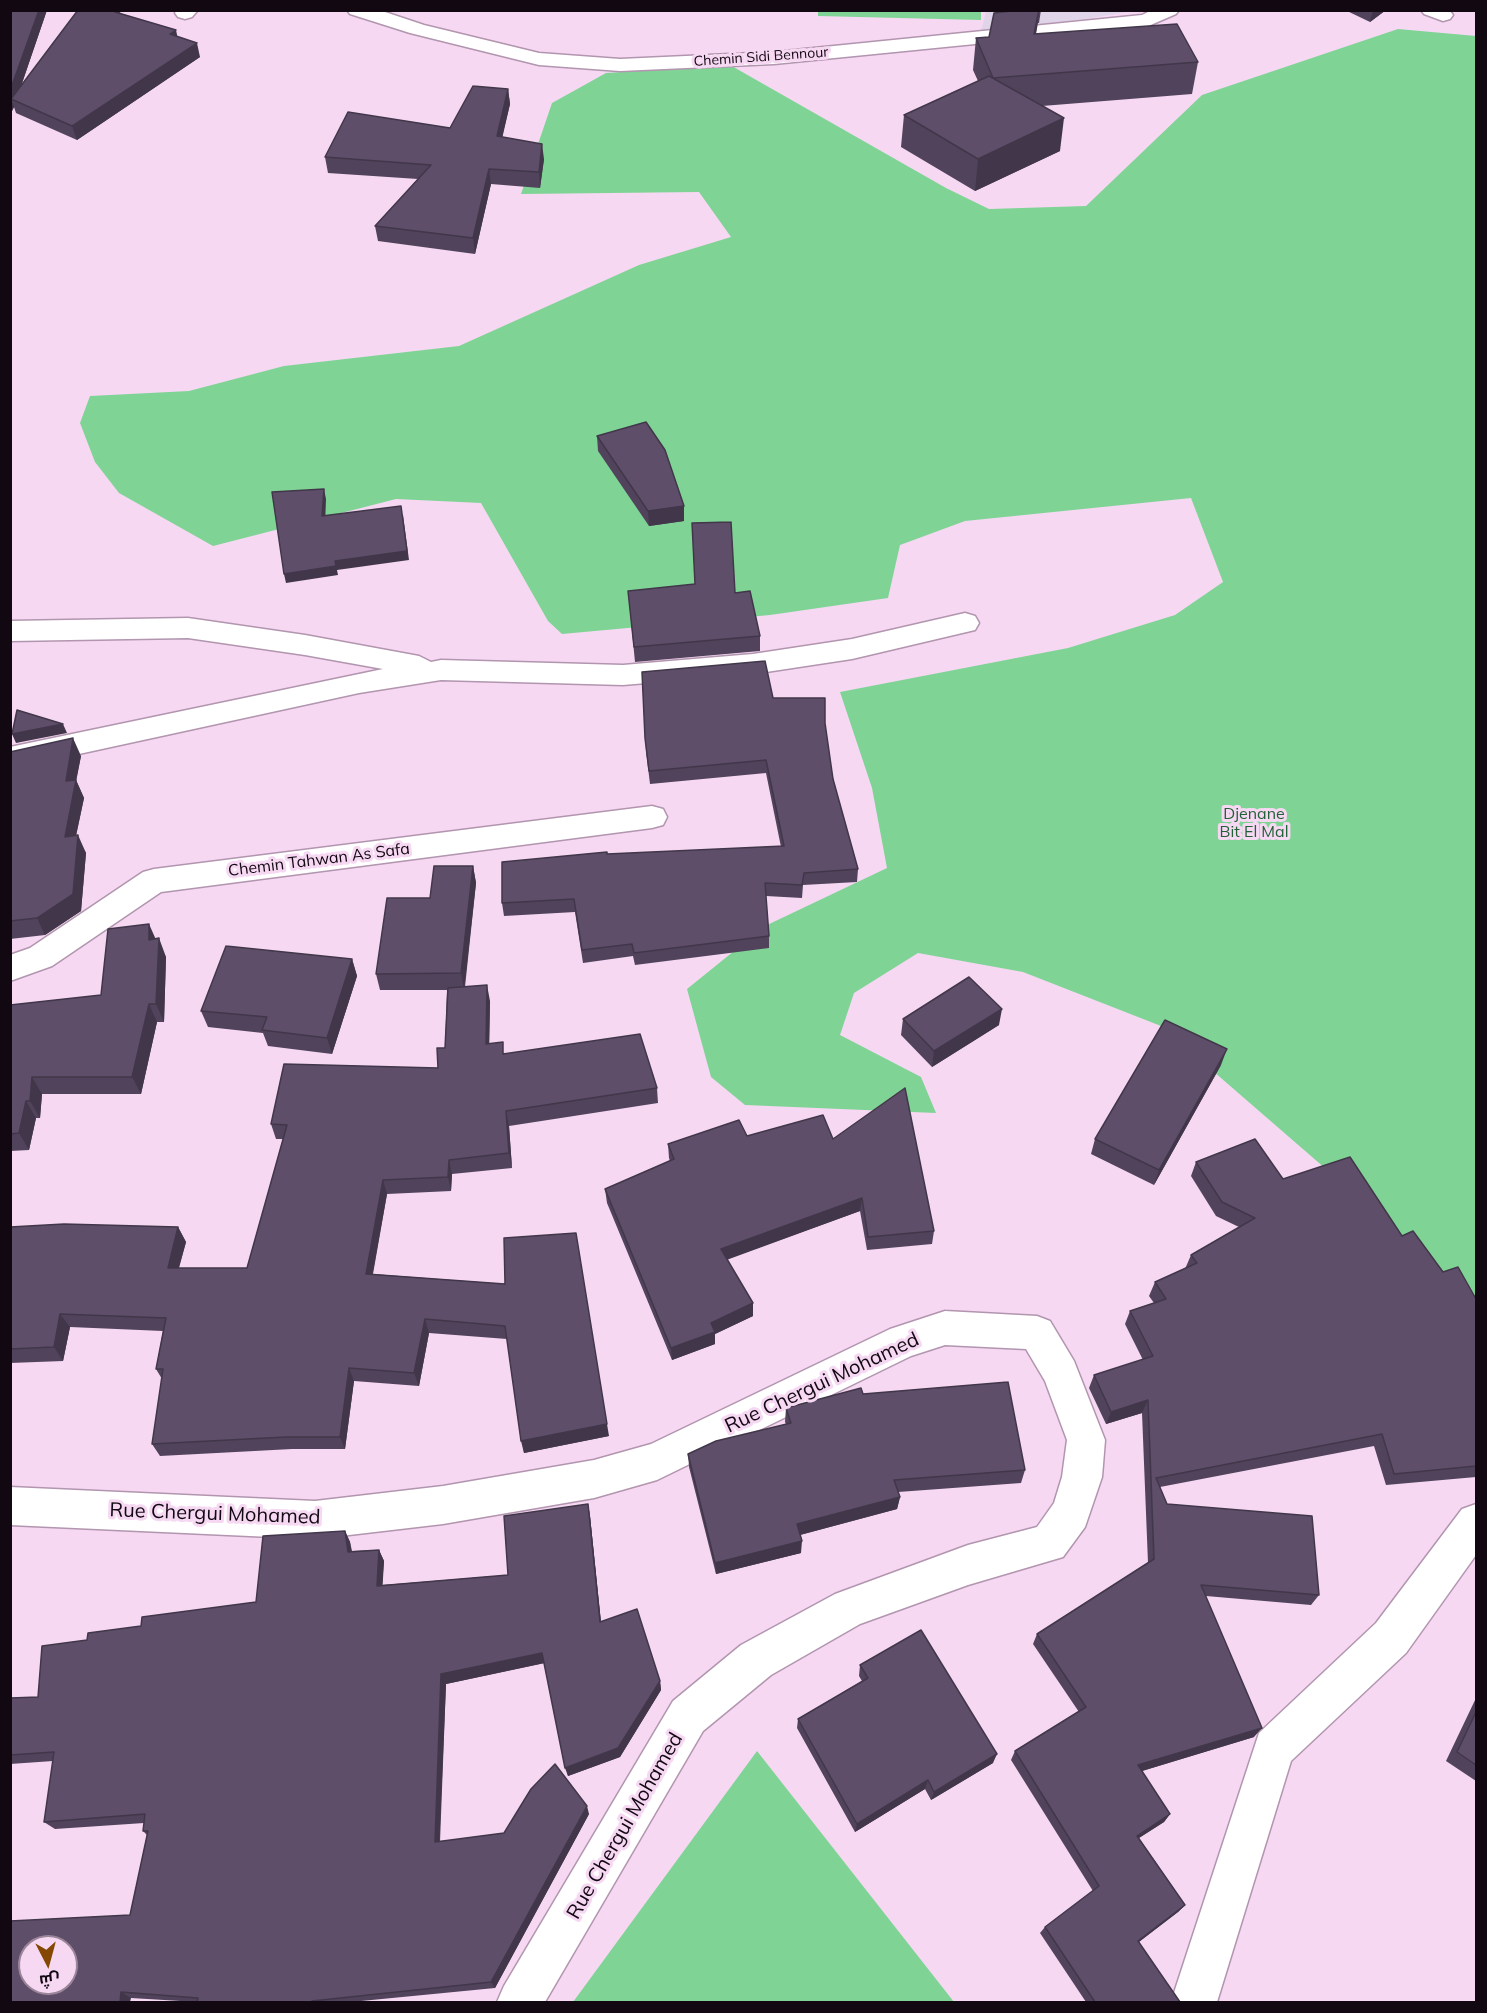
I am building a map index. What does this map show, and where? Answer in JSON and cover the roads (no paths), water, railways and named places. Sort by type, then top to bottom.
[{"type":"street","name":"Chemin Sidi Bennour","points":[[357,10],[417,29],[539,59],[620,65],[774,58],[1146,21],[1168,10]]},
{"type":"street","points":[[10,631],[188,628],[305,645],[441,670],[623,675],[741,665],[852,649],[965,623]]},
{"type":"street","points":[[10,758],[359,683],[441,670]]},
{"type":"street","name":"Chemin Tahwan As Safa","points":[[10,968],[41,957],[154,881],[652,817]]},
{"type":"street","name":"Rue Chergui Mohamed","points":[[10,1506],[315,1520],[443,1505],[594,1479],[657,1461],[903,1341],[945,1328],[1037,1333],[1061,1373],[1086,1440],[1082,1477],[1071,1513],[1049,1543],[968,1565],[849,1608],[756,1660],[688,1716],[520,2002]]},
{"type":"street","points":[[1194,2002],[1274,1748],[1391,1638],[1476,1523]]},
{"type":"park label","name":"Djenane Bit El Mal","points":[[1254,823]]}]
